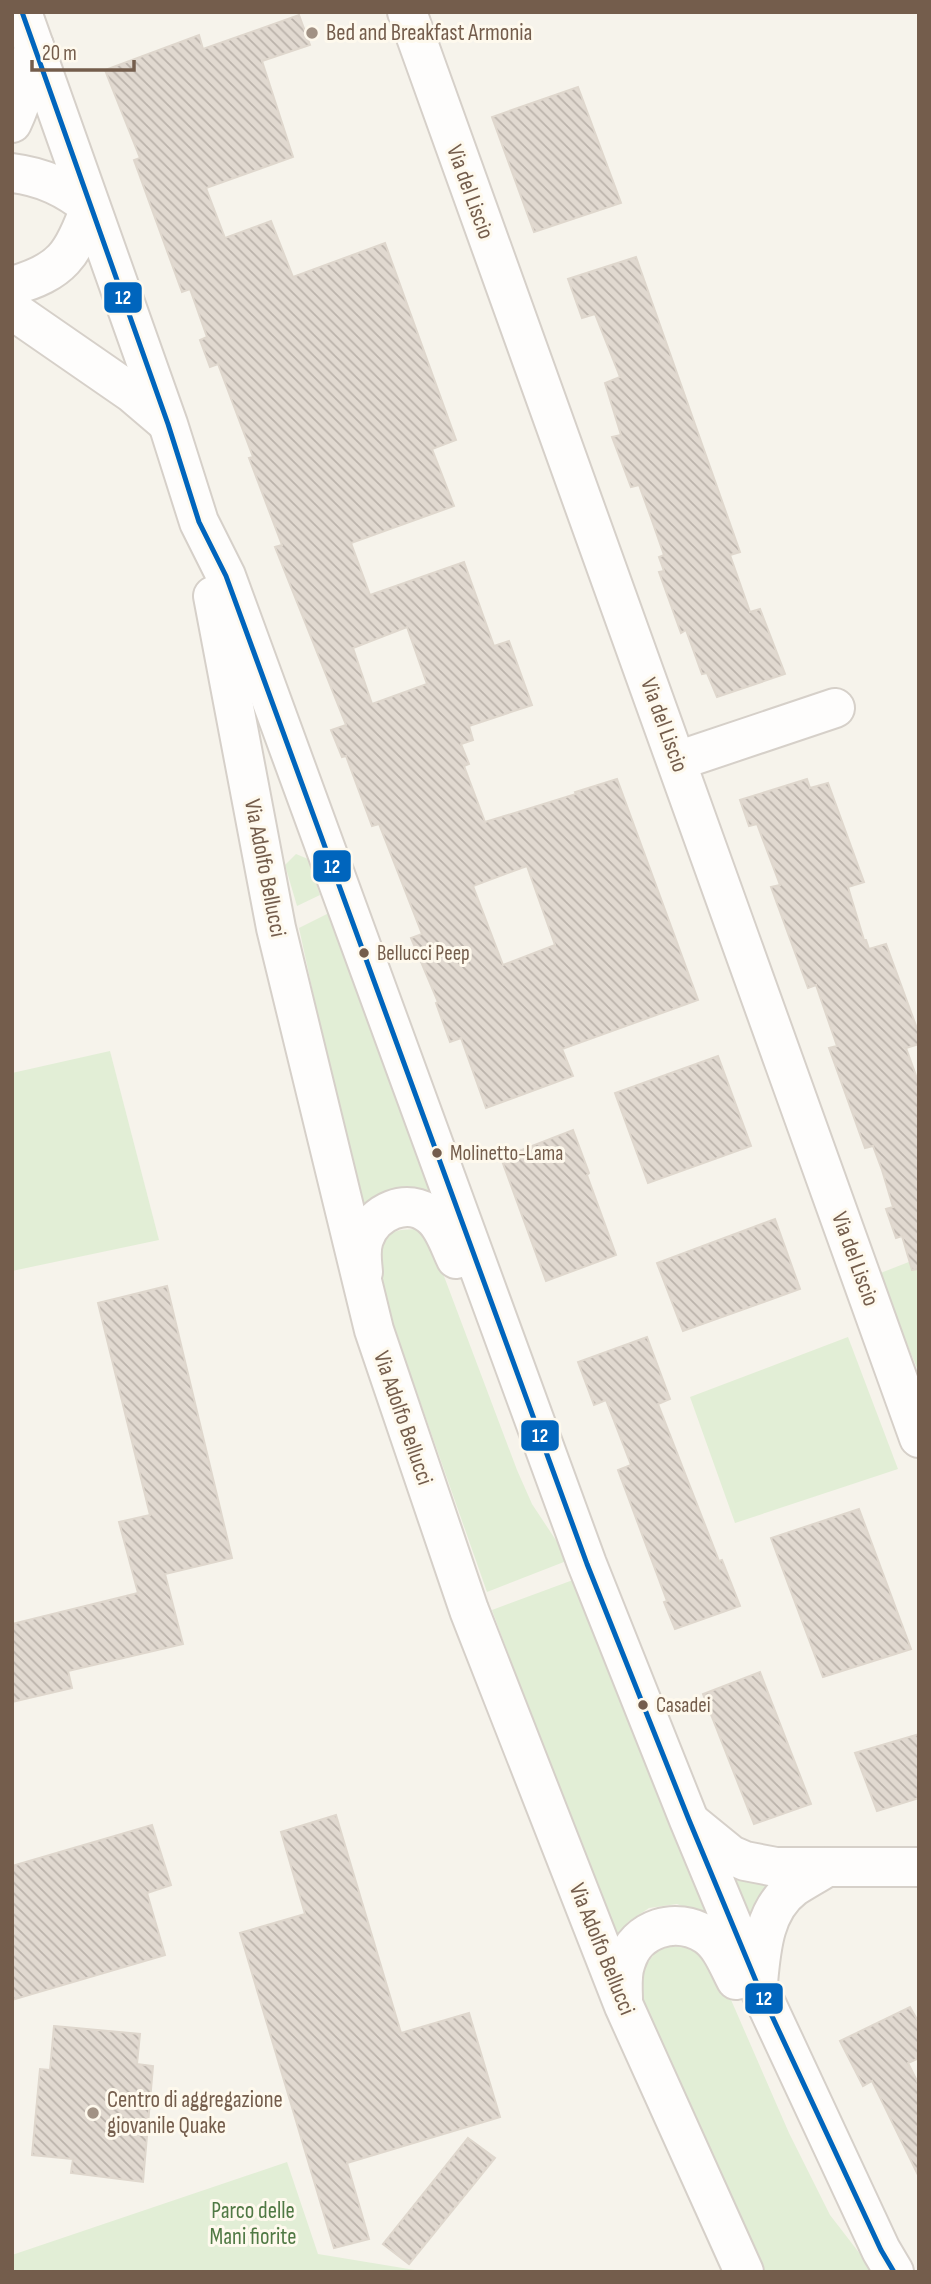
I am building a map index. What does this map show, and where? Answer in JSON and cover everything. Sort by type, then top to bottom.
[{"type":"street","name":"Via del Liscio","points":[[407,12],[919,1438]]},
{"type":"street","points":[[12,123],[28,79],[28,29]]},
{"type":"street","points":[[28,29],[168,424],[199,522],[226,576],[587,1564],[758,1986],[887,2261]]},
{"type":"street","points":[[12,173],[54,183],[90,207]]},
{"type":"street","points":[[12,286],[47,274],[71,253],[90,207]]},
{"type":"street","points":[[12,310],[132,393],[168,424]]},
{"type":"street","name":"Via Adolfo Bellucci","points":[[199,522],[276,928],[365,1302],[469,1610],[624,2006],[744,2272]]},
{"type":"street","points":[[677,761],[835,708]]},
{"type":"street","points":[[365,1302],[361,1255],[363,1242],[372,1224],[386,1212],[404,1207],[430,1214],[439,1223],[483,1325],[540,1438]]},
{"type":"street","points":[[689,1820],[731,1855],[745,1861],[776,1867],[919,1867]]},
{"type":"street","points":[[758,1986],[763,1936],[779,1902],[792,1889],[827,1867]]},
{"type":"street","points":[[624,2006],[622,1974],[635,1942],[647,1933],[675,1926],[691,1928],[707,1935],[720,1948],[841,2190],[887,2261]]},
{"type":"green space","points":[[296,854],[308,859],[320,895],[297,906],[285,865]]},
{"type":"green space","points":[[331,912],[431,1196],[361,1214],[299,928]]},
{"type":"green space","points":[[110,1051],[159,1240],[12,1271],[12,1073]]},
{"type":"green space","points":[[416,1229],[430,1239],[532,1504],[569,1560],[487,1592],[371,1262],[387,1234]]},
{"type":"green space","points":[[919,1258],[919,1373],[878,1274]]},
{"type":"green space","points":[[848,1337],[898,1469],[735,1523],[690,1397]]},
{"type":"green space","points":[[573,1580],[709,1917],[677,1904],[649,1908],[628,1922],[616,1946],[492,1610]]},
{"type":"green space","points":[[729,1871],[787,1880],[754,1931]]},
{"type":"green space","points":[[663,1945],[699,1949],[715,1963],[789,2133],[830,2215],[874,2272],[761,2272],[641,2002],[644,1970]]},
{"type":"green space","name":"Parco delle Mani fiorite","points":[[287,2162],[318,2254],[427,2272],[12,2272],[12,2255]]},
{"type":"building","points":[[299,15],[310,45],[262,61],[293,157],[206,188],[225,238],[271,221],[293,277],[385,243],[456,440],[432,449],[454,506],[351,543],[370,595],[464,562],[494,646],[509,641],[532,705],[469,726],[473,740],[461,744],[469,764],[464,766],[485,822],[617,779],[698,1000],[562,1049],[573,1076],[486,1108],[461,1038],[450,1042],[436,1003],[438,1002],[411,938],[422,934],[379,824],[372,826],[346,756],[342,757],[331,730],[346,725],[275,547],[282,545],[249,458],[253,457],[218,364],[210,367],[200,340],[207,337],[190,289],[182,292],[134,160],[140,158],[105,70],[199,35],[203,49]],"holes":[[[407,627],[427,684],[372,704],[353,648]],[[527,866],[555,945],[503,965],[473,886]]]},
{"type":"building","points":[[578,87],[621,203],[534,232],[492,117]]},
{"type":"building","points":[[636,257],[740,552],[730,555],[750,612],[760,609],[785,674],[717,697],[707,673],[702,674],[686,630],[681,633],[659,572],[664,571],[659,557],[664,555],[650,515],[639,485],[631,487],[612,437],[621,435],[605,383],[620,377],[595,314],[582,318],[568,279]]},
{"type":"building","points":[[807,779],[810,788],[828,783],[864,882],[848,887],[864,940],[869,949],[886,944],[919,1034],[919,1044],[906,1048],[919,1084],[919,1269],[912,1270],[902,1236],[896,1238],[886,1209],[893,1207],[882,1170],[873,1146],[865,1148],[829,1048],[837,1046],[816,985],[808,988],[771,887],[780,885],[757,824],[749,826],[740,800]]},
{"type":"building","points":[[718,1056],[751,1146],[648,1183],[615,1093]]},
{"type":"building","points":[[573,1130],[616,1255],[546,1281],[501,1158]]},
{"type":"building","points":[[775,1219],[800,1289],[683,1331],[657,1263]]},
{"type":"building","points":[[167,1286],[232,1558],[165,1574],[183,1644],[68,1671],[72,1688],[12,1702],[12,1624],[138,1593],[119,1522],[150,1515],[98,1303]]},
{"type":"building","points":[[647,1337],[670,1399],[658,1404],[719,1561],[722,1560],[740,1606],[675,1629],[618,1470],[631,1465],[606,1400],[594,1405],[578,1362]]},
{"type":"building","points":[[859,1509],[911,1649],[823,1677],[771,1538]]},
{"type":"building","points":[[760,1672],[811,1804],[754,1824],[703,1694]]},
{"type":"building","points":[[919,1734],[919,1798],[877,1811],[855,1753]]},
{"type":"building","points":[[336,1815],[401,2033],[469,2013],[500,2117],[347,2163],[369,2239],[334,2248],[240,1933],[305,1914],[281,1832]]},
{"type":"building","points":[[152,1825],[171,1885],[147,1893],[165,1955],[12,2000],[12,1866]]},
{"type":"building","points":[[910,2007],[919,2023],[919,2058],[908,2063],[919,2085],[919,2177],[872,2081],[863,2086],[840,2041]]},
{"type":"building","name":"Centro di aggregazione giovanile Quake","points":[[54,2026],[140,2034],[137,2064],[153,2066],[143,2182],[71,2173],[73,2159],[32,2155],[40,2069],[50,2070]]},
{"type":"building","points":[[468,2138],[495,2158],[409,2264],[383,2244]]},
{"type":"transit line","name":"12","points":[[22,12],[168,424],[199,522],[226,576],[587,1564],[758,1986],[881,2250],[894,2272]]},
{"type":"place","name":"Bed and Breakfast Armonia","points":[[312,33]]},
{"type":"place","name":"Bellucci Peep","points":[[364,953]]},
{"type":"place","name":"Molinetto-Lama","points":[[437,1153]]},
{"type":"place","name":"Casadei","points":[[643,1705]]},
{"type":"place","name":"Centro di aggregazione giovanile Quake","points":[[93,2113]]}]
